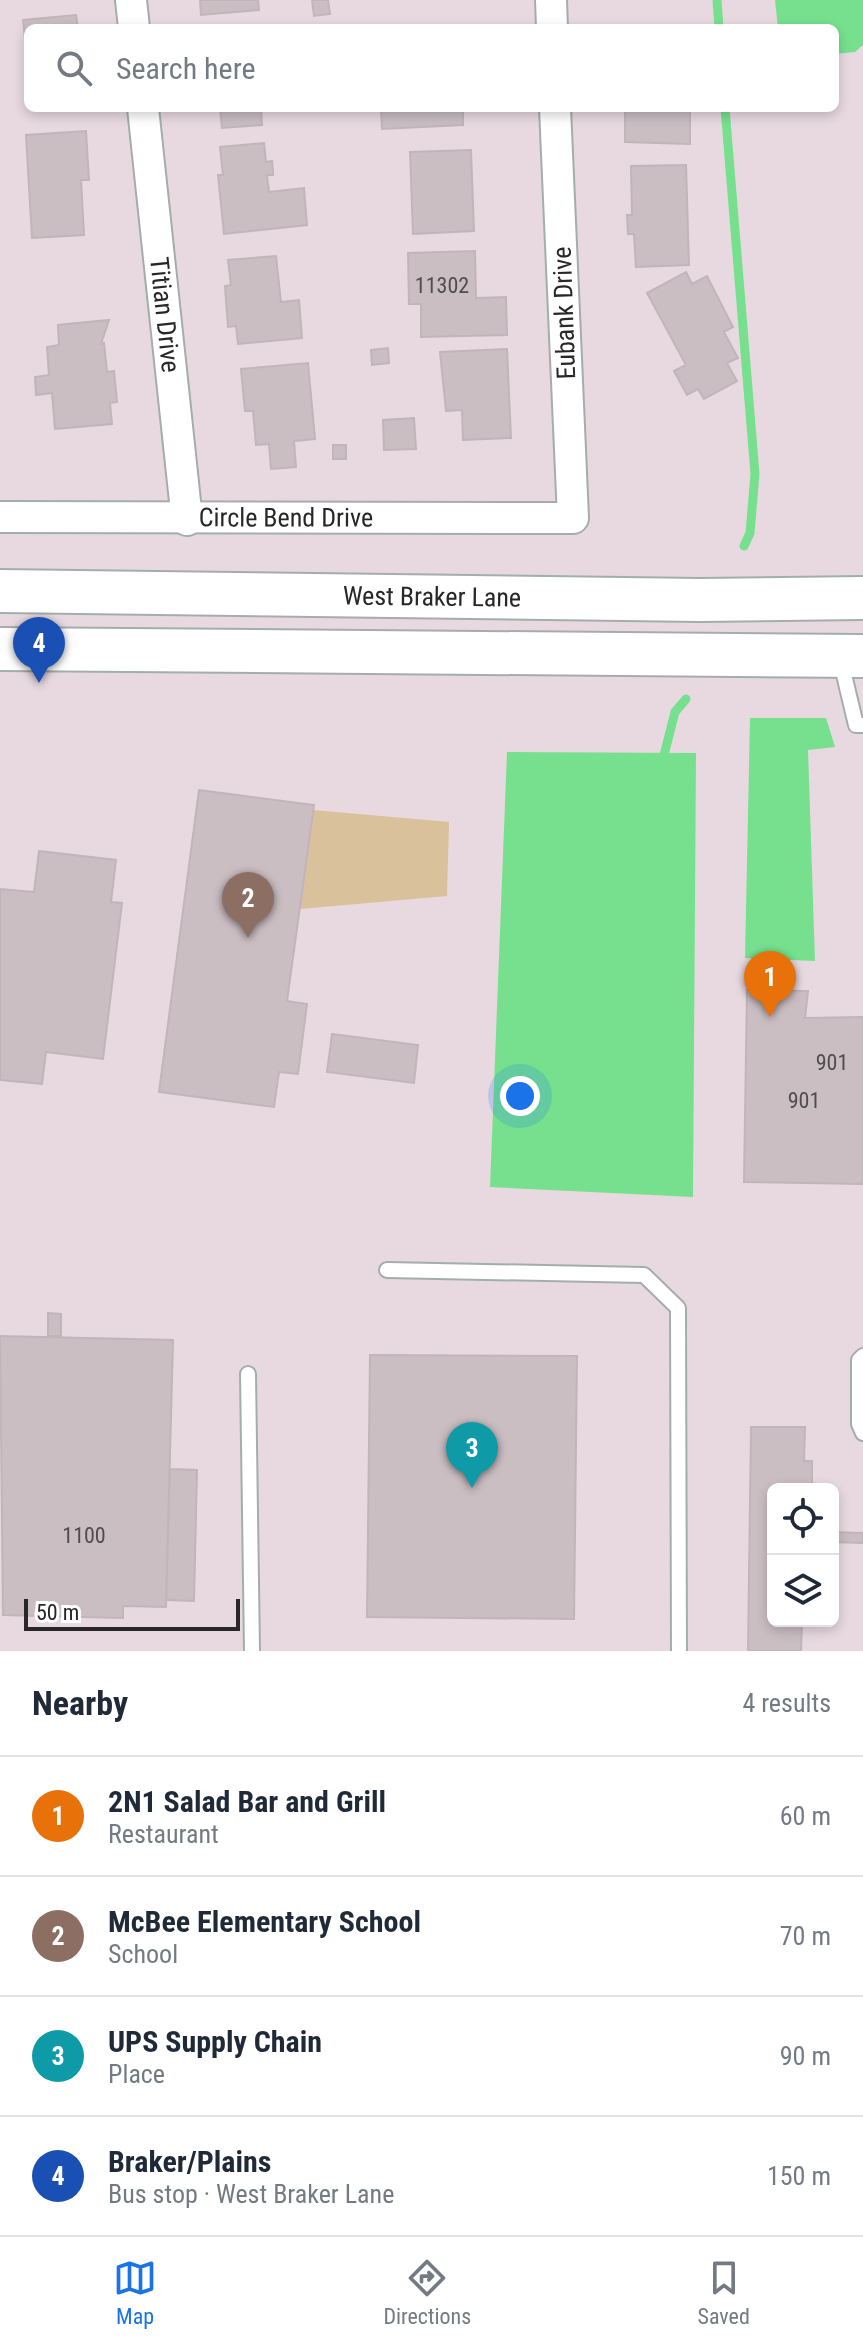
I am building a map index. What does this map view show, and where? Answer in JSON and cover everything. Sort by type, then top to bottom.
[{"type":"main road","name":"West Braker Lane","points":[[0,591],[700,600],[863,598]]},
{"type":"main road","points":[[0,649],[852,657]]},
{"type":"street","points":[[131,0],[134,24]]},
{"type":"street","points":[[551,0],[552,24]]},
{"type":"street","name":"Titian Drive","points":[[143,112],[187,520]]},
{"type":"street","name":"Eubank Drive","points":[[555,112],[573,518]]},
{"type":"street","name":"Circle Bend Drive","points":[[0,517],[187,520],[573,518]]},
{"type":"lane","points":[[852,657],[856,725],[863,725]]},
{"type":"lane","points":[[387,1270],[644,1275],[678,1308],[679,1651]]},
{"type":"lane","points":[[863,1356],[859,1360],[859,1424],[863,1433]]},
{"type":"lane","points":[[248,1374],[252,1651]]},
{"type":"shaded area","points":[[775,0],[863,0],[863,45],[855,52],[839,54],[839,24],[778,24]]},
{"type":"shaded area","points":[[750,718],[826,718],[835,747],[808,750],[815,961],[745,958]]},
{"type":"shaded area","points":[[507,752],[696,753],[693,1197],[490,1187]]},
{"type":"shaded area","points":[[313,810],[449,822],[447,896],[300,909]]},
{"type":"building","points":[[200,0],[258,0],[259,10],[201,15]]},
{"type":"building","points":[[312,0],[328,0],[330,14],[314,16]]},
{"type":"building","points":[[76,15],[77,24],[24,24],[24,29],[23,20]]},
{"type":"building","points":[[220,112],[261,112],[262,125],[222,128]]},
{"type":"building","points":[[381,112],[463,112],[463,125],[382,129]]},
{"type":"building","points":[[625,112],[690,112],[690,144],[625,142]]},
{"type":"building","points":[[86,131],[89,180],[81,180],[84,235],[32,238],[26,135]]},
{"type":"building","points":[[264,143],[266,162],[272,161],[273,175],[267,175],[269,192],[304,188],[307,225],[224,234],[218,175],[223,175],[220,147]]},
{"type":"building","points":[[471,150],[474,231],[413,234],[410,152]]},
{"type":"building","points":[[686,165],[689,265],[636,267],[634,234],[628,234],[627,215],[632,215],[631,166]]},
{"type":"building","points":[[475,251],[476,298],[506,297],[507,335],[421,337],[421,304],[409,304],[408,253]]},
{"type":"building","points":[[276,256],[281,302],[299,300],[302,338],[238,344],[236,326],[228,327],[225,286],[231,285],[228,260]]},
{"type":"building","points":[[686,272],[692,284],[707,276],[733,327],[724,332],[738,358],[727,363],[737,381],[704,399],[698,389],[687,395],[674,371],[686,365],[647,293]]},
{"type":"building","points":[[109,320],[101,344],[104,343],[107,372],[114,371],[117,402],[110,403],[112,424],[55,429],[52,393],[36,395],[35,377],[49,375],[47,347],[59,345],[58,325]]},
{"type":"building","points":[[388,348],[389,363],[372,365],[371,350]]},
{"type":"building","points":[[507,349],[511,438],[463,440],[462,410],[446,411],[440,352]]},
{"type":"building","points":[[308,363],[315,439],[294,441],[296,467],[271,469],[269,444],[256,445],[253,411],[245,411],[241,369]]},
{"type":"building","points":[[414,418],[416,449],[384,450],[383,420]]},
{"type":"building","points":[[333,445],[346,445],[346,459],[333,459]]},
{"type":"building","points":[[199,790],[314,805],[287,1001],[307,1004],[298,1074],[279,1072],[274,1107],[159,1092]]},
{"type":"building","points":[[39,851],[116,860],[111,902],[122,903],[103,1059],[46,1052],[42,1084],[0,1080],[0,889],[34,892]]},
{"type":"building","points":[[747,990],[808,991],[805,1018],[863,1017],[863,1184],[744,1182]]},
{"type":"building","points":[[332,1034],[418,1045],[414,1083],[327,1072]]},
{"type":"building","points":[[48,1313],[61,1314],[61,1336],[48,1336]]},
{"type":"building","points":[[0,1336],[173,1340],[166,1607],[123,1606],[123,1618],[3,1615]]},
{"type":"building","points":[[370,1355],[577,1356],[574,1619],[367,1617]]},
{"type":"building","points":[[751,1427],[805,1427],[804,1461],[812,1461],[812,1483],[767,1483],[767,1627],[802,1627],[801,1651],[748,1651]]},
{"type":"building","points":[[170,1469],[197,1470],[194,1601],[166,1600]]},
{"type":"building","points":[[839,1532],[863,1533],[863,1543],[839,1542]]},
{"type":"waterway","points":[[717,0],[719,24]]},
{"type":"waterway","points":[[725,112],[755,474],[750,533],[744,546]]},
{"type":"waterway","points":[[662,763],[675,712],[686,699]]},
{"type":"place","name":"Braker/Plains","points":[[39,683]]},
{"type":"place","name":"McBee Elementary School","points":[[248,938]]},
{"type":"place","name":"2N1 Salad Bar and Grill","points":[[770,1017]]},
{"type":"place","name":"UPS Supply Chain","points":[[472,1488]]}]
